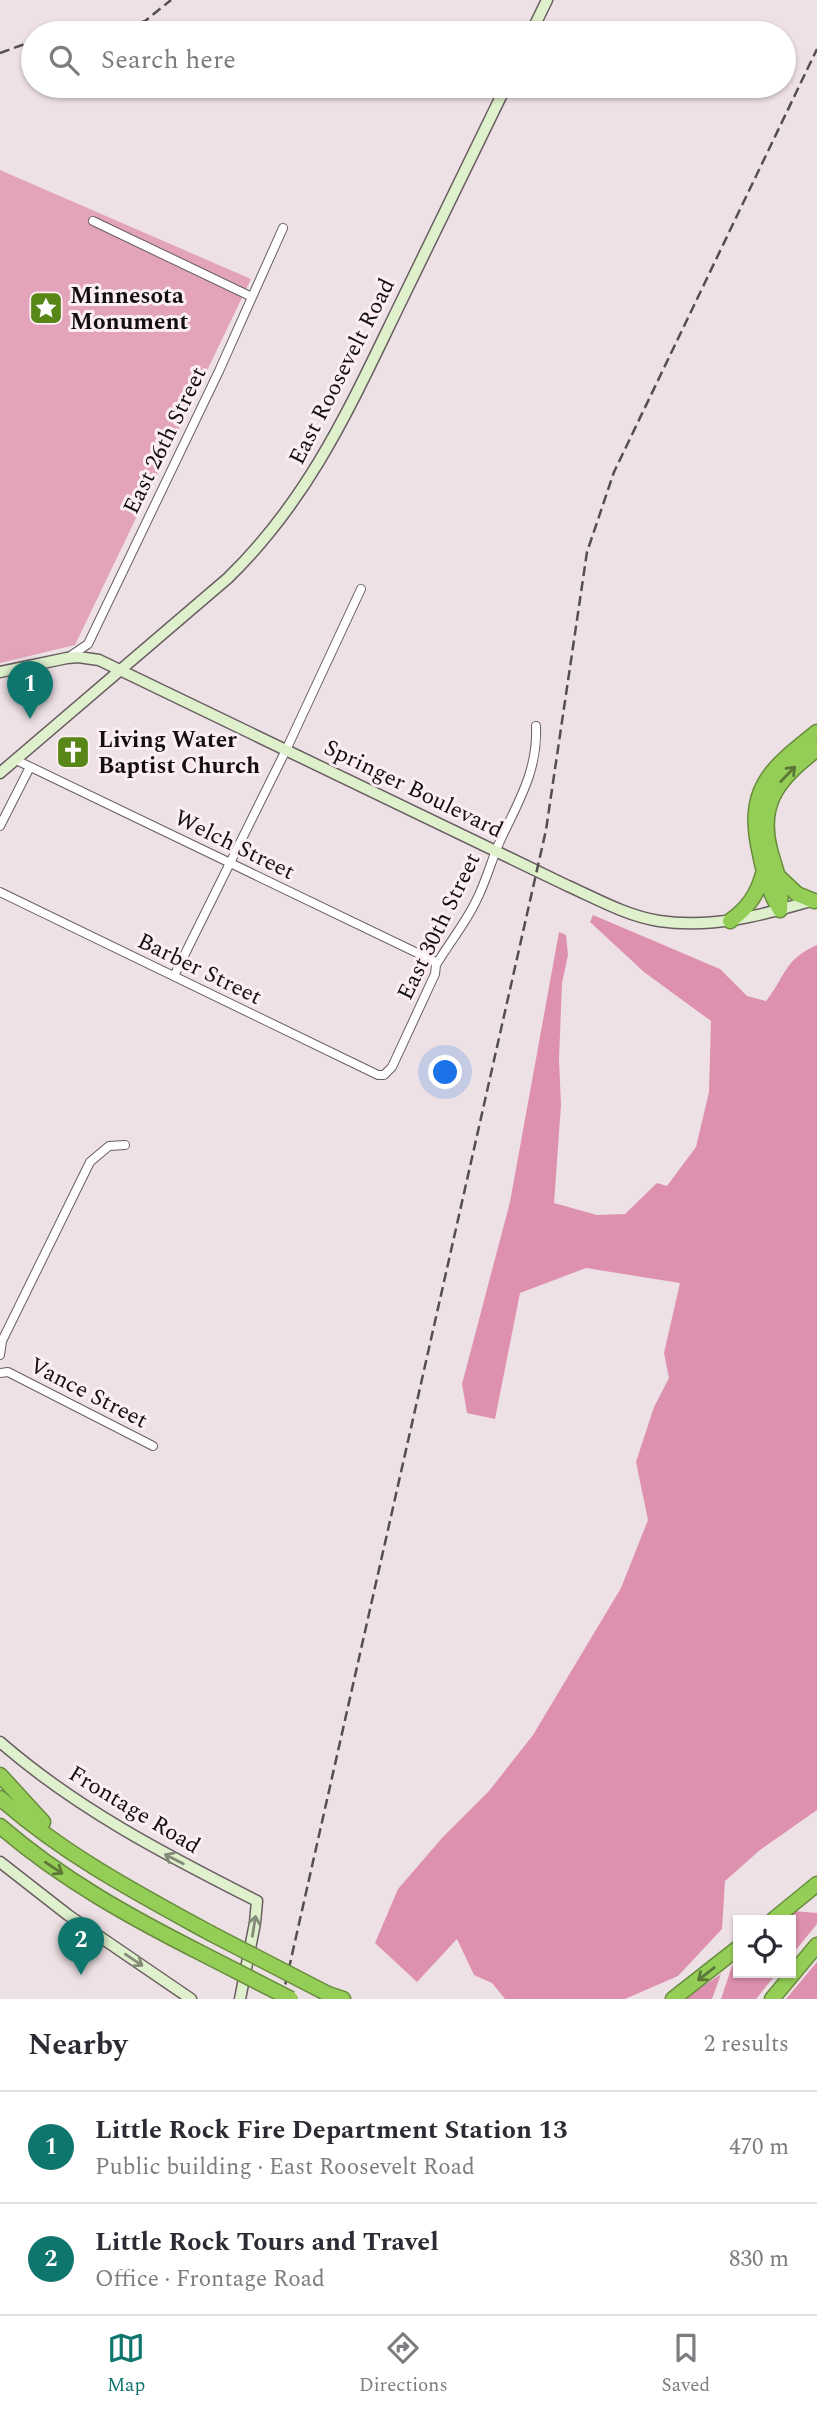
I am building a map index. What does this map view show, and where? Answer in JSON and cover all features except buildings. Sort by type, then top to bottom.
[{"type":"highway","points":[[780,910],[767,888],[755,834],[763,804],[764,783],[777,764],[817,732]]},
{"type":"highway","points":[[780,910],[781,885],[769,847],[763,804],[789,772],[817,749]]},
{"type":"highway","points":[[730,922],[753,900],[764,872]]},
{"type":"highway","points":[[779,877],[797,894],[815,900]]},
{"type":"highway","points":[[0,1775],[70,1852]]},
{"type":"highway","points":[[0,1798],[70,1852],[113,1880],[337,1997]]},
{"type":"highway","points":[[0,1826],[37,1857],[111,1906],[291,1999]]},
{"type":"highway","points":[[779,1915],[817,1884]]},
{"type":"highway","points":[[772,1999],[817,1945]]},
{"type":"highway","points":[[673,1999],[733,1952]]},
{"type":"main road","points":[[537,21],[547,0]]},
{"type":"main road","name":"East Roosevelt Road","points":[[0,774],[237,570],[281,519],[314,473],[356,396],[500,98]]},
{"type":"main road","name":"Springer Boulevard","points":[[0,672],[67,658],[89,658],[120,670],[605,903],[647,918],[681,923],[730,922],[815,900]]},
{"type":"main road","name":"Frontage Road","points":[[0,1742],[53,1785],[109,1822],[257,1901],[240,1999]]},
{"type":"main road","points":[[0,1862],[68,1915],[191,1999]]},
{"type":"street","points":[[93,221],[253,298]]},
{"type":"street","name":"East 26th Street","points":[[67,658],[88,643],[284,228]]},
{"type":"street","points":[[174,976],[286,750],[361,589]]},
{"type":"street","name":"East 30th Street","points":[[384,1075],[392,1067],[435,974],[436,965],[477,901],[496,851],[526,787],[536,752],[536,726]]},
{"type":"street","name":"Welch Street","points":[[16,760],[434,961],[436,965]]},
{"type":"street","points":[[0,826],[30,767]]},
{"type":"street","name":"Barber Street","points":[[0,892],[378,1075],[384,1075]]},
{"type":"street","points":[[0,1357],[1,1342],[90,1162],[108,1146],[125,1146]]},
{"type":"street","name":"Vance Street","points":[[0,1357],[4,1373],[153,1446]]},
{"type":"shaded area","points":[[0,170],[251,279],[75,645],[0,663]]},
{"type":"shaded area","points":[[593,915],[720,969],[747,996],[766,1001],[792,962],[817,945],[817,1810],[760,1850],[725,1881],[722,1929],[678,1976],[625,1999],[505,1999],[492,1983],[474,1975],[457,1939],[417,1982],[375,1943],[398,1889],[442,1838],[489,1791],[533,1735],[621,1588],[648,1520],[636,1462],[654,1407],[669,1378],[664,1353],[680,1283],[586,1268],[520,1293],[495,1419],[467,1413],[462,1384],[510,1202],[559,932],[566,935],[568,955],[562,983],[559,1059],[561,1105],[554,1203],[597,1215],[625,1214],[657,1183],[667,1186],[696,1147],[709,1092],[711,1021],[644,972],[590,922]]},
{"type":"shaded area","points":[[793,1911],[817,1913],[817,1924],[796,1950],[796,1915],[789,1915]]},
{"type":"shaded area","points":[[817,1962],[817,1999],[786,1999]]},
{"type":"shaded area","points":[[732,1966],[733,1978],[773,1978],[756,1999],[721,1999]]},
{"type":"shaded area","points":[[721,1974],[712,1999],[684,1999]]},
{"type":"railway","points":[[145,21],[171,0]]},
{"type":"railway","points":[[0,53],[21,45]]},
{"type":"railway","points":[[796,93],[817,49]]},
{"type":"railway","points":[[282,1999],[546,830],[587,552],[614,472],[793,98]]},
{"type":"place","name":"Minnesota Monument","points":[[46,308]]},
{"type":"place","name":"Little Rock Fire Department Station 13","points":[[30,719]]},
{"type":"place","name":"Living Water Baptist Church","points":[[73,752]]},
{"type":"place","name":"Little Rock Tours and Travel","points":[[81,1975]]}]
